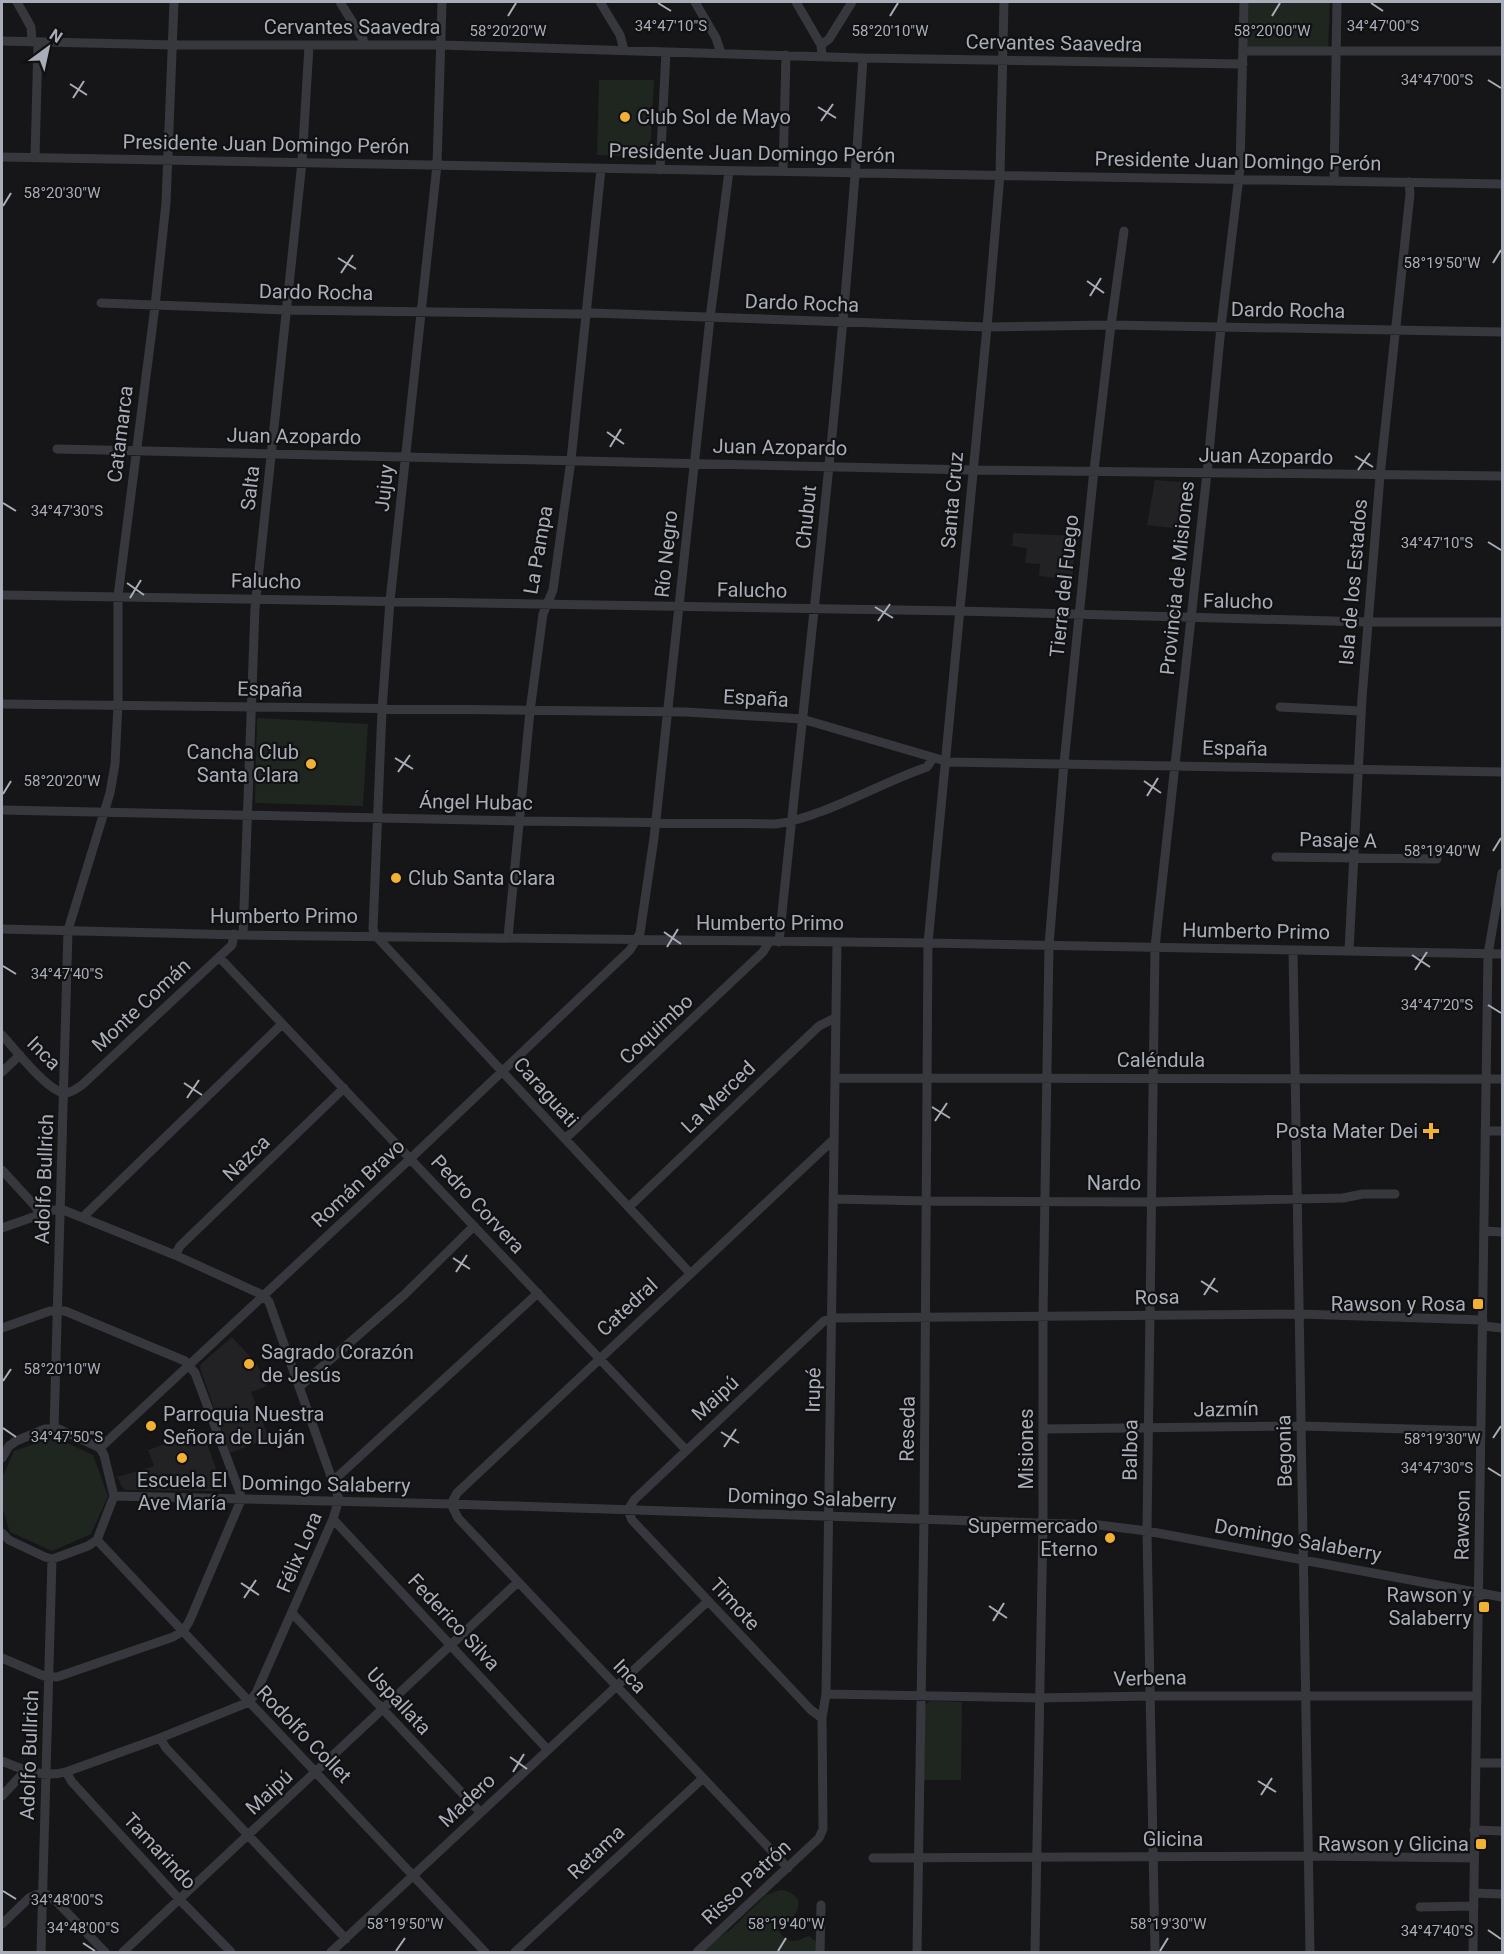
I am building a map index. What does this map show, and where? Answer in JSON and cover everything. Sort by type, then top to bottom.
[{"type":"street","points":[[17,2],[31,27],[35,42],[35,158]]},
{"type":"street","name":"Catamarca","points":[[68,930],[105,812],[113,778],[118,704],[118,596],[155,306],[169,159],[174,2]]},
{"type":"street","points":[[340,2],[363,39],[364,45]]},
{"type":"street","name":"Jujuy","points":[[375,935],[373,929],[382,710],[390,602],[437,165],[442,2]]},
{"type":"street","points":[[600,2],[620,35],[624,50]]},
{"type":"street","points":[[695,2],[716,38],[721,53]]},
{"type":"street","points":[[796,2],[821,45],[822,56]]},
{"type":"street","points":[[821,45],[830,39],[852,2]]},
{"type":"street","name":"Santa Cruz","points":[[928,943],[1000,174],[1004,2]]},
{"type":"street","name":"Provincia de Misiones","points":[[1155,947],[1238,178],[1244,2]]},
{"type":"street","points":[[1334,180],[1338,2]]},
{"type":"street","name":"Cervantes Saavedra","points":[[2,41],[173,45],[441,45],[863,58],[1243,64]]},
{"type":"street","name":"Salta","points":[[238,935],[248,814],[256,599],[302,162],[309,46]]},
{"type":"street","points":[[1243,51],[1483,53],[1503,51]]},
{"type":"street","points":[[660,170],[666,52]]},
{"type":"street","points":[[783,171],[786,55]]},
{"type":"street","name":"Chubut","points":[[774,942],[791,822],[830,466],[856,173],[863,58]]},
{"type":"street","name":"Presidente Juan Domingo Perón","points":[[2,157],[1503,184]]},
{"type":"street","name":"La Pampa","points":[[508,937],[530,711],[543,614],[553,590],[580,383],[601,169]]},
{"type":"street","name":"Río Negro","points":[[638,940],[655,822],[710,318],[729,171]]},
{"type":"street","name":"Isla de los Estados","points":[[1349,951],[1361,711],[1380,476],[1410,194],[1409,182]]},
{"type":"street","name":"Tierra del Fuego","points":[[1048,945],[1094,470],[1124,231]]},
{"type":"street","name":"Dardo Rocha","points":[[101,303],[286,310],[585,314],[987,327],[1111,325],[1503,332]]},
{"type":"street","name":"Juan Azopardo","points":[[57,449],[972,470],[1503,476]]},
{"type":"street","name":"Falucho","points":[[2,595],[959,611],[1368,622],[1503,622]]},
{"type":"street","name":"España","points":[[2,704],[666,713],[802,719],[944,761],[1503,772]]},
{"type":"street","points":[[1280,707],[1361,711]]},
{"type":"street","name":"Ángel Hubac","points":[[2,810],[776,824],[791,822],[927,766],[933,758]]},
{"type":"street","name":"Pasaje A","points":[[1275,857],[1437,859]]},
{"type":"street","name":"Rawson","points":[[1473,1953],[1488,954],[1503,873]]},
{"type":"street","name":"Humberto Primo","points":[[2,929],[238,935],[928,943],[1503,954]]},
{"type":"street","name":"Adolfo Bullrich","points":[[54,1429],[68,930]]},
{"type":"street","name":"Monte Comán","points":[[64,1093],[72,1092],[82,1084],[232,945],[238,935]]},
{"type":"street","name":"Caraguati","points":[[375,935],[690,1274]]},
{"type":"street","name":"Román Bravo","points":[[100,1448],[411,1158],[638,940]]},
{"type":"street","name":"Coquimbo","points":[[565,1139],[774,942]]},
{"type":"street","name":"Irupé","points":[[819,1838],[824,1821],[822,1718],[826,1694],[837,942]]},
{"type":"street","name":"Reseda","points":[[917,1953],[924,1520],[928,943]]},
{"type":"street","name":"Misiones","points":[[1035,1953],[1043,1522],[1048,945]]},
{"type":"street","name":"Balboa","points":[[1155,947],[1147,1531],[1155,1953]]},
{"type":"street","name":"Begonia","points":[[1293,950],[1310,1953]]},
{"type":"street","name":"Pedro Corvera","points":[[219,957],[686,1450]]},
{"type":"street","name":"La Merced","points":[[629,1207],[819,1026],[835,1018]]},
{"type":"street","points":[[82,1216],[282,1024]]},
{"type":"street","name":"Inca","points":[[2,1035],[49,1084],[64,1093]]},
{"type":"street","points":[[2,1072],[20,1055]]},
{"type":"street","name":"Caléndula","points":[[835,1078],[1503,1079]]},
{"type":"street","name":"Nazca","points":[[175,1255],[180,1246],[344,1088]]},
{"type":"street","points":[[1485,1131],[1503,1131]]},
{"type":"street","name":"Catedral","points":[[451,1504],[457,1493],[833,1140]]},
{"type":"street","points":[[2,1170],[35,1206],[39,1214]]},
{"type":"street","name":"Nardo","points":[[833,1199],[1152,1202],[1343,1198],[1363,1194],[1395,1194]]},
{"type":"street","points":[[2,1228],[39,1214],[61,1209],[175,1255],[263,1295]]},
{"type":"street","points":[[299,1387],[404,1295],[474,1226]]},
{"type":"street","points":[[1484,1232],[1503,1232]]},
{"type":"street","points":[[333,1481],[538,1293]]},
{"type":"street","name":"Félix Lora","points":[[249,1702],[256,1693],[292,1613],[339,1502],[269,1302],[263,1295]]},
{"type":"street","points":[[2,1328],[50,1311],[65,1311],[189,1364],[199,1384],[241,1500],[189,1622],[183,1631],[173,1637],[62,1676],[50,1677],[37,1674],[2,1659]]},
{"type":"street","name":"Rosa","points":[[832,1318],[1299,1314],[1483,1323],[1503,1328]]},
{"type":"street","name":"Maipú","points":[[628,1510],[634,1500],[686,1450],[817,1327],[832,1318]]},
{"type":"street","name":"Jazmín","points":[[1044,1429],[1302,1426],[1481,1431]]},
{"type":"street","points":[[2,1458],[15,1441],[45,1429],[54,1429],[100,1448],[104,1455],[114,1496],[97,1540],[88,1546],[52,1559],[2,1537]]},
{"type":"street","points":[[2,1438],[9,1446]]},
{"type":"street","name":"Domingo Salaberry","points":[[114,1496],[451,1504],[1118,1526],[1503,1597]]},
{"type":"street","name":"Inca","points":[[451,1504],[458,1518],[788,1868]]},
{"type":"street","name":"Timote","points":[[628,1510],[632,1520],[811,1710],[822,1718]]},
{"type":"street","name":"Federico Silva","points":[[333,1520],[548,1750]]},
{"type":"street","name":"Rodolfo Collet","points":[[97,1540],[485,1953]]},
{"type":"street","name":"Adolfo Bullrich","points":[[41,1953],[52,1559]]},
{"type":"street","name":"Maipú","points":[[123,1953],[518,1582]]},
{"type":"street","name":"Madero","points":[[331,1953],[708,1601]]},
{"type":"street","name":"Uspallata","points":[[292,1613],[480,1812]]},
{"type":"street","name":"Verbena","points":[[826,1694],[1039,1698],[1476,1696]]},
{"type":"street","points":[[2,1761],[25,1771],[46,1774],[66,1772],[160,1738],[249,1702]]},
{"type":"street","points":[[160,1738],[166,1748],[345,1939]]},
{"type":"street","points":[[1476,1763],[1503,1763]]},
{"type":"street","points":[[2,1796],[25,1771]]},
{"type":"street","name":"Tamarindo","points":[[66,1772],[72,1782],[231,1953]]},
{"type":"street","name":"Retama","points":[[514,1953],[702,1779]]},
{"type":"street","points":[[1474,1830],[1503,1831]]},
{"type":"street","name":"Risso Patrón","points":[[697,1953],[819,1838]]},
{"type":"street","name":"Glicina","points":[[873,1858],[1308,1856],[1474,1858]]},
{"type":"street","points":[[2,1924],[29,1898],[43,1892],[57,1902],[105,1953]]},
{"type":"street","points":[[1474,1893],[1503,1894]]},
{"type":"street","points":[[820,1905],[820,1953]]},
{"type":"street","points":[[1420,1907],[1474,1906]]},
{"type":"shaded area","points":[[1247,2],[1330,2],[1328,47],[1246,48]]},
{"type":"shaded area","name":"Club Sol de Mayo","points":[[599,80],[654,80],[650,157],[597,155]]},
{"type":"shaded area","points":[[1155,480],[1194,483],[1189,530],[1147,525]]},
{"type":"shaded area","points":[[1013,533],[1076,536],[1072,580],[1039,576],[1040,564],[1025,563],[1027,548],[1012,546]]},
{"type":"shaded area","name":"Cancha Club Santa Clara","points":[[257,718],[368,724],[363,806],[255,803]]},
{"type":"shaded area","points":[[232,1337],[256,1363],[267,1386],[251,1392],[269,1438],[230,1453],[200,1368],[201,1364]]},
{"type":"shaded area","name":"Escuela El Ave María","points":[[202,1430],[222,1485],[221,1491],[125,1490],[122,1487],[117,1477],[154,1466],[148,1450]]},
{"type":"shaded area","points":[[54,1437],[93,1455],[108,1496],[91,1534],[52,1551],[10,1532],[2,1507],[2,1478],[14,1451]]},
{"type":"shaded area","points":[[930,1701],[962,1702],[961,1780],[923,1780],[925,1705]]},
{"type":"shaded area","points":[[780,1890],[794,1895],[798,1899],[798,1904],[793,1917],[779,1918],[780,1933],[786,1939],[794,1941],[809,1936],[816,1943],[817,1952],[697,1952],[730,1930],[766,1895]]},
{"type":"place","name":"Club Sol de Mayo","points":[[625,117]]},
{"type":"place","name":"Cancha Club Santa Clara","points":[[311,764]]},
{"type":"place","name":"Club Santa Clara","points":[[396,878]]},
{"type":"place","name":"Posta Mater Dei","points":[[1431,1131]]},
{"type":"place","name":"Rawson y Rosa","points":[[1478,1304]]},
{"type":"place","name":"Sagrado Corazón de Jesús","points":[[249,1364]]},
{"type":"place","name":"Parroquia Nuestra Señora de Luján","points":[[151,1426]]},
{"type":"place","name":"Escuela El Ave María","points":[[182,1458]]},
{"type":"place","name":"Supermercado Eterno","points":[[1110,1538]]},
{"type":"place","name":"Rawson y Salaberry","points":[[1484,1607]]},
{"type":"place","name":"Rawson y Glicina","points":[[1481,1844]]}]
